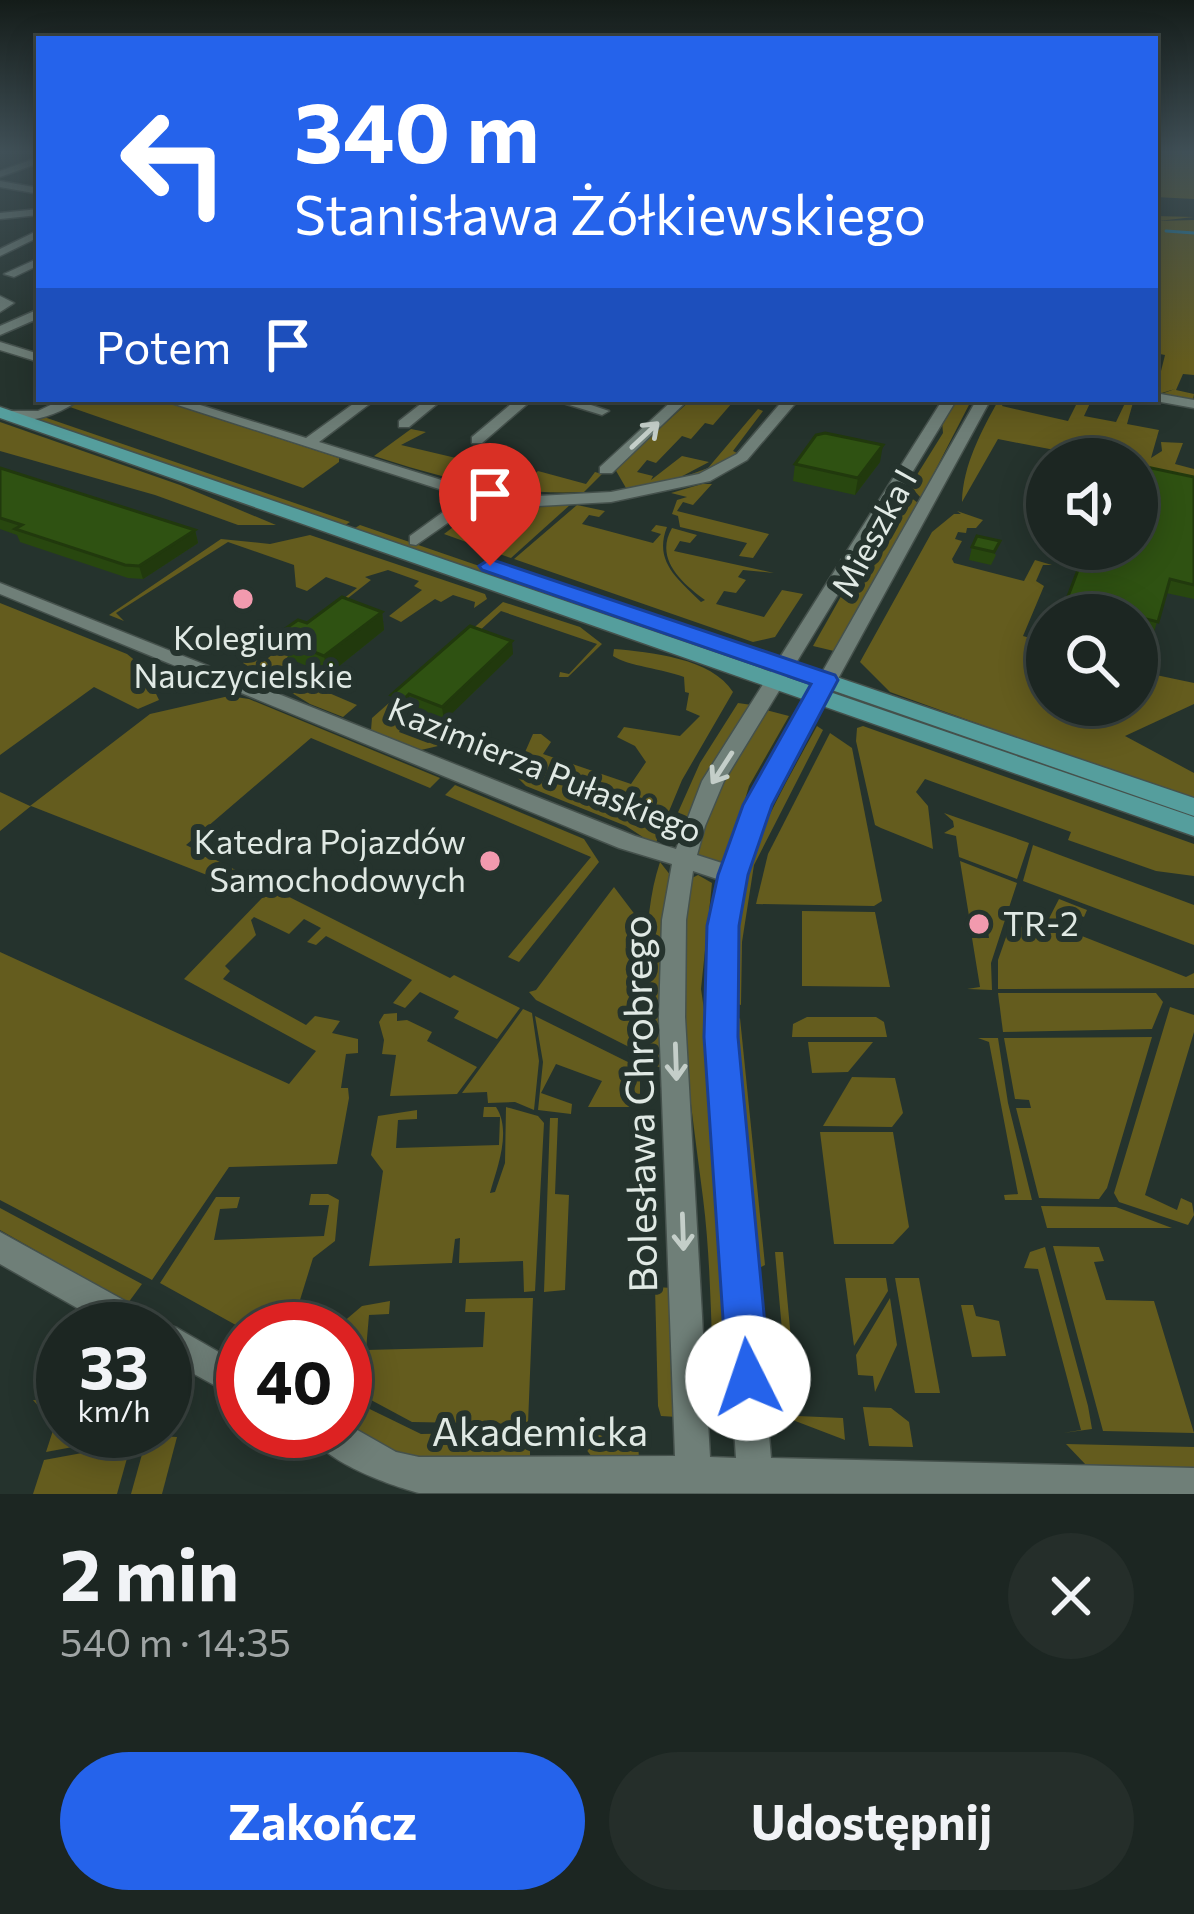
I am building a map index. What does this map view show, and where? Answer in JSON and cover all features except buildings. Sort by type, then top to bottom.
[{"type":"main road","points":[[3,408],[44,413],[416,540],[780,674]]},
{"type":"main road","points":[[3,408],[821,688],[1194,807]]},
{"type":"main road","points":[[821,688],[1194,827]]},
{"type":"street","points":[[0,253],[36,235]]},
{"type":"street","points":[[10,274],[36,262]]},
{"type":"street","points":[[0,331],[36,314]]},
{"type":"street","points":[[21,352],[36,345]]},
{"type":"street","points":[[0,346],[36,357]]},
{"type":"street","points":[[1158,398],[1194,404]]},
{"type":"street","points":[[44,413],[68,402]]},
{"type":"street","points":[[175,402],[476,496],[578,500],[693,482],[742,457],[789,402]]},
{"type":"street","points":[[307,444],[364,402]]},
{"type":"street","points":[[404,424],[432,402]]},
{"type":"street","points":[[477,440],[522,402]]},
{"type":"street","points":[[569,402],[602,410]]},
{"type":"street","points":[[606,470],[679,402]]},
{"type":"street","name":"Mieszka I","points":[[780,674],[948,402]]},
{"type":"street","name":"Mieszka I","points":[[821,688],[982,402]]},
{"type":"street","points":[[416,540],[476,496]]},
{"type":"street","name":"Kazimierza Pułaskiego","points":[[0,588],[683,862],[733,875]]},
{"type":"street","name":"Bolesława Chrobrego","points":[[693,1484],[673,969],[683,862],[702,802],[780,674]]},
{"type":"street","points":[[755,1486],[720,1024],[721,949],[733,875],[766,787],[821,688]]},
{"type":"street","points":[[0,1246],[98,1302]]},
{"type":"street","points":[[753,1438],[767,1462],[798,1479]]},
{"type":"street","name":"Akademicka","points":[[372,1458],[418,1475],[755,1486],[798,1479],[1194,1486]]},
{"type":"shaded area","points":[[1158,222],[1194,222],[1194,375],[1183,374],[1176,390],[1194,394],[1193,400],[1161,394],[1175,389],[1158,394],[1165,355],[1158,354]]},
{"type":"shaded area","points":[[74,402],[165,402],[339,458],[339,462],[303,488],[67,406]]},
{"type":"shaded area","points":[[689,402],[732,403],[713,425],[705,423],[691,439],[682,436],[656,463],[647,460],[637,472],[653,476],[651,480],[682,456],[709,462],[675,480],[626,488],[615,469]]},
{"type":"shaded area","points":[[954,402],[970,402],[921,498],[910,486],[943,433],[942,421]]},
{"type":"shaded area","points":[[997,402],[1068,421],[1078,402],[1091,402],[1084,416],[1116,422],[1126,402],[1133,402],[1127,424],[1159,430],[1157,438],[1026,438],[1026,444],[998,439],[962,502],[969,462]]},
{"type":"shaded area","points":[[758,409],[763,411],[733,451],[739,454],[711,469],[677,480],[708,468]]},
{"type":"shaded area","points":[[44,417],[350,522],[342,527],[33,420]]},
{"type":"shaded area","points":[[0,422],[180,485],[276,525],[238,525],[155,495],[0,451]]},
{"type":"shaded area","points":[[411,429],[426,432],[401,445],[586,484],[595,472],[602,474],[584,492],[528,491],[452,479],[374,456]]},
{"type":"shaded area","points":[[1161,442],[1183,443],[1175,464],[1194,469],[1194,489],[1158,481]]},
{"type":"shaded area","points":[[712,484],[693,505],[683,502],[677,511],[769,534],[753,558],[739,556],[747,543],[680,527],[678,516],[672,514],[677,500],[687,497],[671,493]]},
{"type":"shaded area","points":[[901,490],[918,503],[913,514],[834,651],[813,646]]},
{"type":"shaded area","points":[[486,502],[571,504],[511,558],[444,534]]},
{"type":"shaded area","points":[[577,505],[605,511],[599,517],[589,515],[582,524],[653,543],[661,534],[651,531],[656,525],[667,527],[666,560],[701,602],[705,600],[668,560],[672,528],[697,535],[690,543],[680,541],[674,551],[774,573],[743,570],[738,577],[746,580],[736,593],[724,591],[716,604],[764,617],[782,590],[803,594],[775,637],[753,642],[514,559]]},
{"type":"shaded area","points":[[957,511],[983,520],[966,533],[958,532],[955,539],[962,541],[954,563],[1024,581],[1030,570],[1041,570],[1036,581],[1044,586],[1041,594],[1026,594],[1026,726],[1147,726],[1125,736],[1194,773],[1194,801],[890,692],[860,662],[932,532],[954,514],[961,514]]},
{"type":"shaded area","points":[[360,525],[739,655],[736,658],[352,530]]},
{"type":"shaded area","points":[[310,535],[485,594],[487,599],[474,608],[475,602],[453,595],[441,602],[435,599],[401,622],[389,616],[422,590],[414,586],[419,581],[388,570],[365,577],[371,580],[329,613],[283,662],[330,682],[322,690],[357,705],[343,717],[310,704],[243,663],[248,657],[263,662],[357,588],[326,577],[307,591],[296,587],[294,565],[228,542],[116,613],[124,621],[109,615],[221,539],[270,544]]},
{"type":"shaded area","points":[[503,602],[580,627],[602,644],[568,677],[559,677],[560,672],[569,674],[597,644],[501,611],[386,717],[403,725],[399,732],[428,743],[438,739],[438,746],[421,750],[371,730],[372,718]]},
{"type":"shaded area","points":[[0,603],[127,654],[143,667],[159,700],[138,709],[94,687],[0,755]]},
{"type":"shaded area","points":[[614,649],[695,664],[733,692],[682,780],[655,845],[626,826],[526,786],[515,775],[533,734],[541,734],[551,742],[543,754],[631,784],[646,762],[635,746],[617,737],[624,727],[680,736],[700,716],[686,710],[689,693],[684,677],[619,659],[613,656]]},
{"type":"shaded area","points":[[1158,675],[1194,683],[1194,704],[1158,721]]},
{"type":"shaded area","points":[[229,696],[249,699],[440,778],[430,788],[311,738],[186,845],[450,978],[454,975],[520,1008],[497,1039],[454,1018],[459,1011],[420,992],[405,1008],[393,1003],[412,980],[326,936],[316,945],[307,942],[321,928],[304,919],[289,934],[254,917],[256,935],[225,966],[230,971],[223,979],[306,1025],[315,1016],[340,1021],[332,1033],[358,1039],[358,1053],[346,1054],[341,1088],[348,1088],[349,1098],[337,1164],[229,1167],[152,1280],[0,1200],[0,952],[289,1084],[316,1051],[184,979],[263,897],[31,806],[0,831],[0,792],[30,806],[150,714]]},
{"type":"shaded area","points":[[738,703],[752,705],[704,781],[680,838],[663,846],[700,763]]},
{"type":"shaded area","points":[[766,710],[789,716],[749,786],[728,857],[720,863],[695,857],[717,790]]},
{"type":"shaded area","points":[[817,726],[823,730],[754,865],[742,942],[741,1005],[734,1003],[737,922],[752,857]]},
{"type":"shaded area","points":[[863,726],[1194,844],[1194,876],[1156,871],[1068,840],[1071,832],[925,779],[916,792],[928,806],[933,849],[881,828],[875,825],[856,741],[857,728]]},
{"type":"shaded area","points":[[830,733],[852,748],[882,901],[874,906],[756,904],[768,854]]},
{"type":"shaded area","points":[[455,785],[584,839],[599,862],[519,962],[508,957],[591,857],[445,795]]},
{"type":"shaded area","points":[[944,813],[1029,843],[1017,879],[959,857],[956,836],[944,833],[954,827]]},
{"type":"shaded area","points":[[1033,845],[1194,905],[1194,945],[1023,881]]},
{"type":"shaded area","points":[[960,861],[1017,883],[991,963],[992,990],[967,989],[980,987],[972,938],[989,938],[986,918],[969,916]]},
{"type":"shaded area","points":[[660,862],[671,876],[662,1068],[650,1064],[647,962],[649,911]]},
{"type":"shaded area","points":[[698,875],[712,883],[701,989],[712,1064],[738,1417],[715,1417],[706,1225],[684,1038],[685,918],[690,879]]},
{"type":"shaded area","points":[[614,887],[639,920],[639,1052],[536,1000],[529,992],[536,990]]},
{"type":"shaded area","points":[[1059,899],[1087,910],[1084,917],[1066,910],[1062,917],[1056,915],[1059,927],[1186,977],[1194,973],[1194,988],[998,989],[998,960],[1011,923],[1041,934]]},
{"type":"shaded area","points":[[802,911],[875,912],[890,987],[802,986]]},
{"type":"shaded area","points":[[998,993],[1156,993],[1163,1002],[1152,1029],[1003,1032]]},
{"type":"shaded area","points":[[1170,1007],[1194,1015],[1194,1032],[1145,1195],[1177,1210],[1181,1198],[1192,1203],[1194,1215],[1188,1225],[1119,1202],[1114,1193]]},
{"type":"shaded area","points":[[523,1009],[532,1013],[539,1061],[534,1110],[515,1102],[488,1103],[487,1092],[462,1093]]},
{"type":"shaded area","points":[[397,1013],[397,1021],[407,1020],[432,1032],[427,1041],[477,1067],[457,1094],[390,1096],[396,1055],[382,1054],[379,1022],[384,1014]]},
{"type":"shaded area","points":[[535,1016],[640,1068],[640,1107],[588,1107],[602,1081],[556,1064],[541,1093],[572,1104],[571,1114],[538,1110],[543,1062]]},
{"type":"shaded area","points":[[807,1017],[876,1017],[884,1022],[887,1037],[792,1037],[793,1024]]},
{"type":"shaded area","points":[[740,1018],[765,1265],[761,1267],[747,1223],[732,1024]]},
{"type":"shaded area","points":[[1152,1037],[1107,1188],[1099,1199],[1039,1198],[1016,1108],[1031,1108],[1029,1100],[1015,1099],[1004,1038]]},
{"type":"shaded area","points":[[978,1038],[998,1038],[1032,1200],[1005,1200],[1004,1195],[1018,1194],[989,1042]]},
{"type":"shaded area","points":[[808,1042],[873,1042],[848,1072],[812,1073]]},
{"type":"shaded area","points":[[852,1077],[895,1078],[903,1113],[892,1127],[823,1126]]},
{"type":"shaded area","points":[[484,1107],[496,1107],[501,1117],[503,1127],[490,1193],[495,1192],[505,1163],[506,1107],[538,1116],[544,1123],[535,1291],[524,1292],[523,1261],[459,1263],[460,1238],[455,1239],[452,1263],[369,1266],[383,1171],[371,1155],[378,1116],[417,1110],[417,1119],[398,1120],[396,1148],[499,1145],[500,1117],[483,1117]]},
{"type":"shaded area","points":[[550,1118],[558,1118],[555,1194],[569,1195],[565,1290],[544,1292]]},
{"type":"shaded area","points":[[820,1132],[893,1132],[909,1227],[893,1244],[834,1244]]},
{"type":"shaded area","points":[[311,1194],[339,1200],[335,1241],[313,1258],[299,1302],[216,1302],[216,1314],[160,1283],[216,1197],[240,1197],[237,1208],[220,1209],[214,1240],[324,1236],[329,1205],[309,1205]]},
{"type":"shaded area","points":[[1041,1206],[1116,1207],[1172,1228],[1047,1228]]},
{"type":"shaded area","points":[[0,1208],[142,1284],[126,1302],[0,1230]]},
{"type":"shaded area","points":[[1053,1246],[1099,1247],[1104,1261],[1094,1262],[1106,1300],[1154,1301],[1194,1433],[1103,1431]]},
{"type":"shaded area","points":[[1045,1247],[1092,1429],[1063,1433],[1081,1430],[1038,1269],[1024,1268],[1030,1252]]},
{"type":"shaded area","points":[[775,1252],[783,1252],[798,1416],[843,1418],[845,1440],[790,1419]]},
{"type":"shaded area","points":[[845,1278],[886,1278],[888,1291],[854,1346]]},
{"type":"shaded area","points":[[895,1278],[919,1278],[940,1393],[915,1393]]},
{"type":"shaded area","points":[[655,1287],[673,1288],[677,1417],[661,1416],[658,1406]]},
{"type":"shaded area","points":[[533,1298],[528,1424],[412,1422],[372,1401],[372,1350],[483,1347],[485,1312],[465,1312],[466,1299]]},
{"type":"shaded area","points":[[890,1298],[897,1345],[875,1392],[873,1376],[858,1375],[856,1355]]},
{"type":"shaded area","points":[[390,1301],[389,1314],[372,1315],[372,1304]]},
{"type":"shaded area","points":[[961,1305],[973,1305],[976,1316],[999,1321],[1006,1356],[972,1357]]},
{"type":"shaded area","points":[[863,1407],[891,1408],[909,1422],[913,1447],[869,1446]]},
{"type":"shaded area","points":[[372,1410],[421,1434],[530,1432],[530,1459],[404,1458],[372,1441]]},
{"type":"shaded area","points":[[637,1428],[639,1459],[592,1457],[582,1444],[580,1430]]},
{"type":"shaded area","points":[[1066,1444],[1194,1447],[1194,1473],[1087,1466]]},
{"type":"shaded area","points":[[127,1458],[117,1494],[33,1494],[44,1460]]},
{"type":"shaded area","points":[[141,1458],[171,1458],[162,1494],[131,1494]]},
{"type":"waterway","points":[[1166,231],[1194,233]]},
{"type":"place","name":"Kolegium Nauczycielskie","points":[[243,599]]},
{"type":"place","name":"Katedra Pojazdów Samochodowych","points":[[490,861]]},
{"type":"place","name":"TR-2","points":[[979,924]]},
{"type":"route","points":[[490,566],[826,680],[758,805],[733,875],[723,926],[721,1037],[748,1378]]}]
